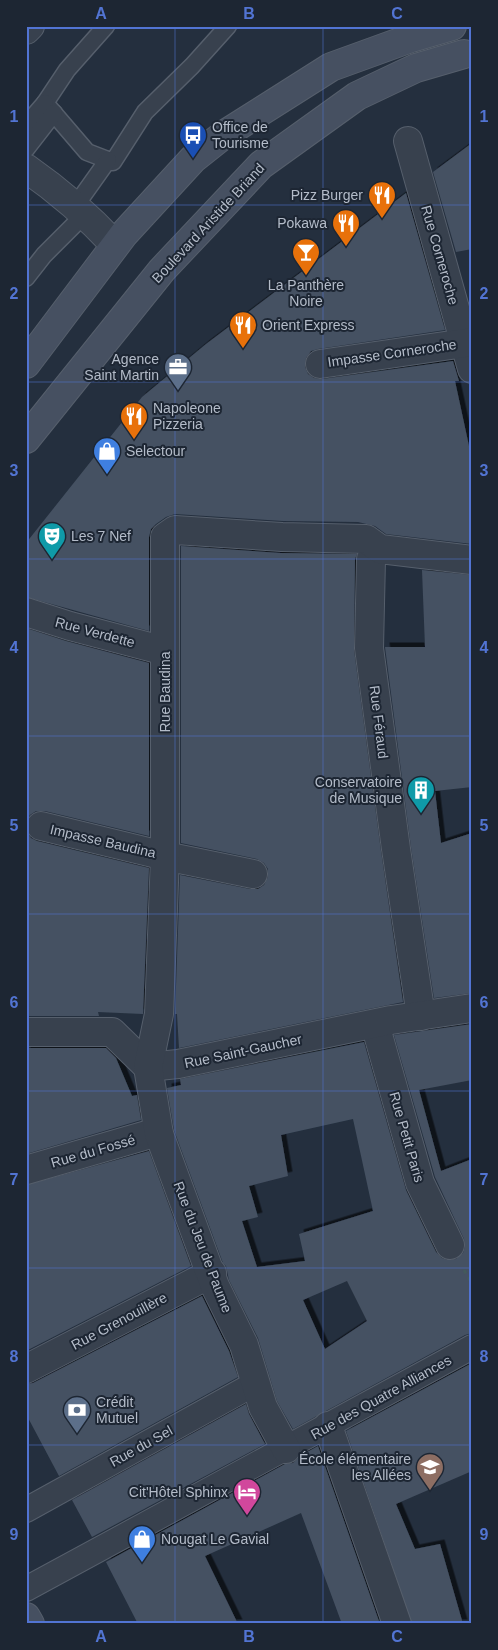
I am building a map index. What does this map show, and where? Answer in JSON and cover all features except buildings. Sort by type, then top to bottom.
[{"type":"main road","points":[[26,364],[115,245],[194,159],[222,136],[331,67],[404,32],[452,26]]},
{"type":"main road","points":[[463,26],[461,44],[468,60]]},
{"type":"main road","name":"Boulevard Aristide Briand","points":[[26,439],[162,270],[261,165],[357,96],[416,68],[468,60]]},
{"type":"main road","points":[[26,1616],[30,1624]]},
{"type":"street","points":[[26,30],[30,26]]},
{"type":"street","name":"Rue Corneroche","points":[[408,141],[468,342],[472,368]]},
{"type":"street","points":[[26,168],[54,186],[80,209],[115,245]]},
{"type":"street","name":"Impasse Corneroche","points":[[320,364],[468,342]]},
{"type":"street","name":"Rue Baudina","points":[[148,1067],[159,1014],[164,856],[165,537],[175,530],[282,537],[366,539],[380,550]]},
{"type":"street","points":[[380,550],[472,560]]},
{"type":"street","name":"Rue Féraud","points":[[380,550],[371,559],[369,648],[421,1016]]},
{"type":"street","name":"Rue Verdette","points":[[26,612],[70,626],[165,651]]},
{"type":"street","name":"Impasse Baudina","points":[[41,826],[164,856],[253,874]]},
{"type":"street","name":"Rue Saint-Gaucher","points":[[148,1067],[178,1064],[375,1024],[472,1008]]},
{"type":"street","name":"Rue Petit Paris","points":[[375,1024],[420,1183],[450,1245]]},
{"type":"street","points":[[26,1032],[112,1032],[148,1067]]},
{"type":"street","name":"Rue du Jeu de Paume","points":[[148,1067],[159,1134],[212,1273],[215,1286],[244,1345],[263,1407],[286,1449]]},
{"type":"street","name":"Rue du Fossé","points":[[26,1170],[148,1135],[159,1134]]},
{"type":"street","name":"Rue Grenouillère","points":[[26,1370],[212,1273]]},
{"type":"street","name":"Rue des Quatre Alliances","points":[[26,1589],[472,1347]]},
{"type":"street","name":"Rue du Sel","points":[[26,1510],[256,1383]]},
{"type":"street","points":[[328,1426],[397,1624]]},
{"type":"lane","points":[[26,148],[50,108],[67,70],[106,26]]},
{"type":"lane","points":[[50,108],[87,152],[113,162],[145,112],[192,66],[228,26]]},
{"type":"lane","points":[[26,125],[50,108]]},
{"type":"lane","points":[[26,278],[80,209],[108,160]]},
{"type":"place","name":"Office de Tourisme","points":[[193,159]]},
{"type":"place","name":"Pizz Burger","points":[[382,219]]},
{"type":"place","name":"Pokawa","points":[[346,247]]},
{"type":"place","name":"La Panthère Noire","points":[[306,276]]},
{"type":"place","name":"Orient Express","points":[[243,349]]},
{"type":"place","name":"Agence Saint Martin","points":[[178,391]]},
{"type":"place","name":"Napoleone Pizzeria","points":[[134,440]]},
{"type":"place","name":"Selectour","points":[[107,475]]},
{"type":"place","name":"Les 7 Nef","points":[[52,560]]},
{"type":"place","name":"Conservatoire de Musique","points":[[421,814]]},
{"type":"place","name":"Crédit Mutuel","points":[[77,1434]]},
{"type":"place","name":"École élémentaire les Allées","points":[[430,1491]]},
{"type":"place","name":"Cit'Hôtel Sphinx","points":[[247,1516]]},
{"type":"place","name":"Nougat Le Gavial","points":[[142,1563]]}]
